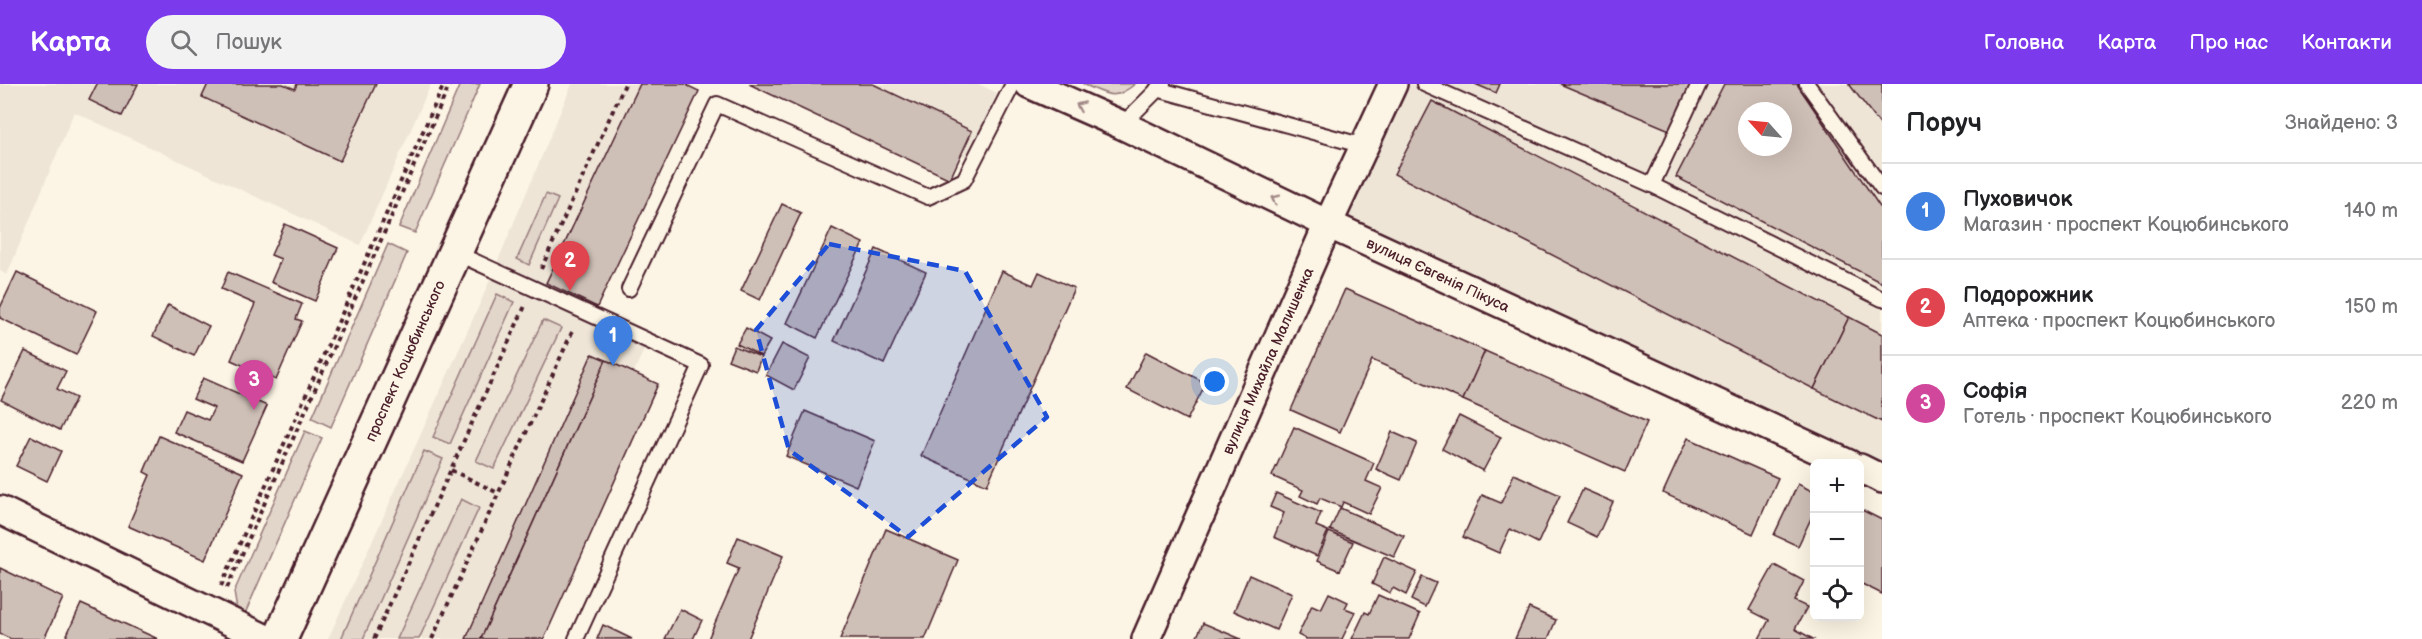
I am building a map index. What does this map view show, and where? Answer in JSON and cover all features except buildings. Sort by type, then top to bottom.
[{"type":"main road","name":"проспект Коцюбинського","points":[[280,639],[531,84]]},
{"type":"street","name":"вулиця Євгенія Пікуса","points":[[1029,84],[1122,125],[1328,224],[1838,459]]},
{"type":"street","name":"вулиця Михайла Малишенка","points":[[1146,639],[1328,224],[1393,84]]},
{"type":"street","points":[[1864,470],[1882,479]]},
{"type":"street","points":[[0,510],[266,639]]},
{"type":"lane","points":[[629,289],[717,104],[928,197],[964,180],[1013,84]]},
{"type":"lane","points":[[1424,84],[1652,185],[1882,299]]},
{"type":"lane","points":[[1652,185],[1699,84]]},
{"type":"lane","points":[[1808,84],[1882,188]]},
{"type":"lane","points":[[1122,125],[1160,87],[1364,146]]},
{"type":"lane","points":[[454,252],[701,365],[576,639]]},
{"type":"path","points":[[212,614],[444,84]]},
{"type":"path","points":[[212,614],[450,84]]},
{"type":"path","points":[[374,639],[625,84]]},
{"type":"path","points":[[432,639],[582,310]]},
{"type":"path","points":[[450,470],[498,493]]},
{"type":"highlighted area","points":[[829,244],[965,271],[1047,417],[908,537],[789,450],[756,330]]},
{"type":"shaded area","points":[[0,84],[431,84],[360,245],[74,112],[7,275],[0,271]]},
{"type":"shaded area","points":[[460,84],[480,84],[415,233],[399,227]]},
{"type":"shaded area","points":[[572,84],[674,84],[565,302],[648,341],[512,639],[328,639],[481,301]]},
{"type":"shaded area","points":[[806,84],[979,84],[997,93],[968,158]]},
{"type":"shaded area","points":[[1083,84],[1135,84],[1115,95]]},
{"type":"shaded area","points":[[1393,84],[1882,84],[1882,479],[1864,471],[1864,459],[1839,459],[1328,224]]},
{"type":"shaded area","points":[[546,194],[558,199],[529,265],[517,259]]},
{"type":"shaded area","points":[[388,244],[407,253],[331,427],[312,418]]},
{"type":"shaded area","points":[[497,294],[514,302],[450,444],[433,437]]},
{"type":"shaded area","points":[[543,320],[561,328],[494,469],[476,461]]},
{"type":"shaded area","points":[[305,431],[322,438],[244,616],[237,610],[234,592]]},
{"type":"shaded area","points":[[424,451],[443,459],[363,639],[341,639]]},
{"type":"shaded area","points":[[461,499],[479,508],[419,639],[397,639]]},
{"type":"place","name":"Подорожник","points":[[570,291]]},
{"type":"place","name":"Пуховичок","points":[[613,366]]},
{"type":"place","name":"Софія","points":[[254,410]]}]
